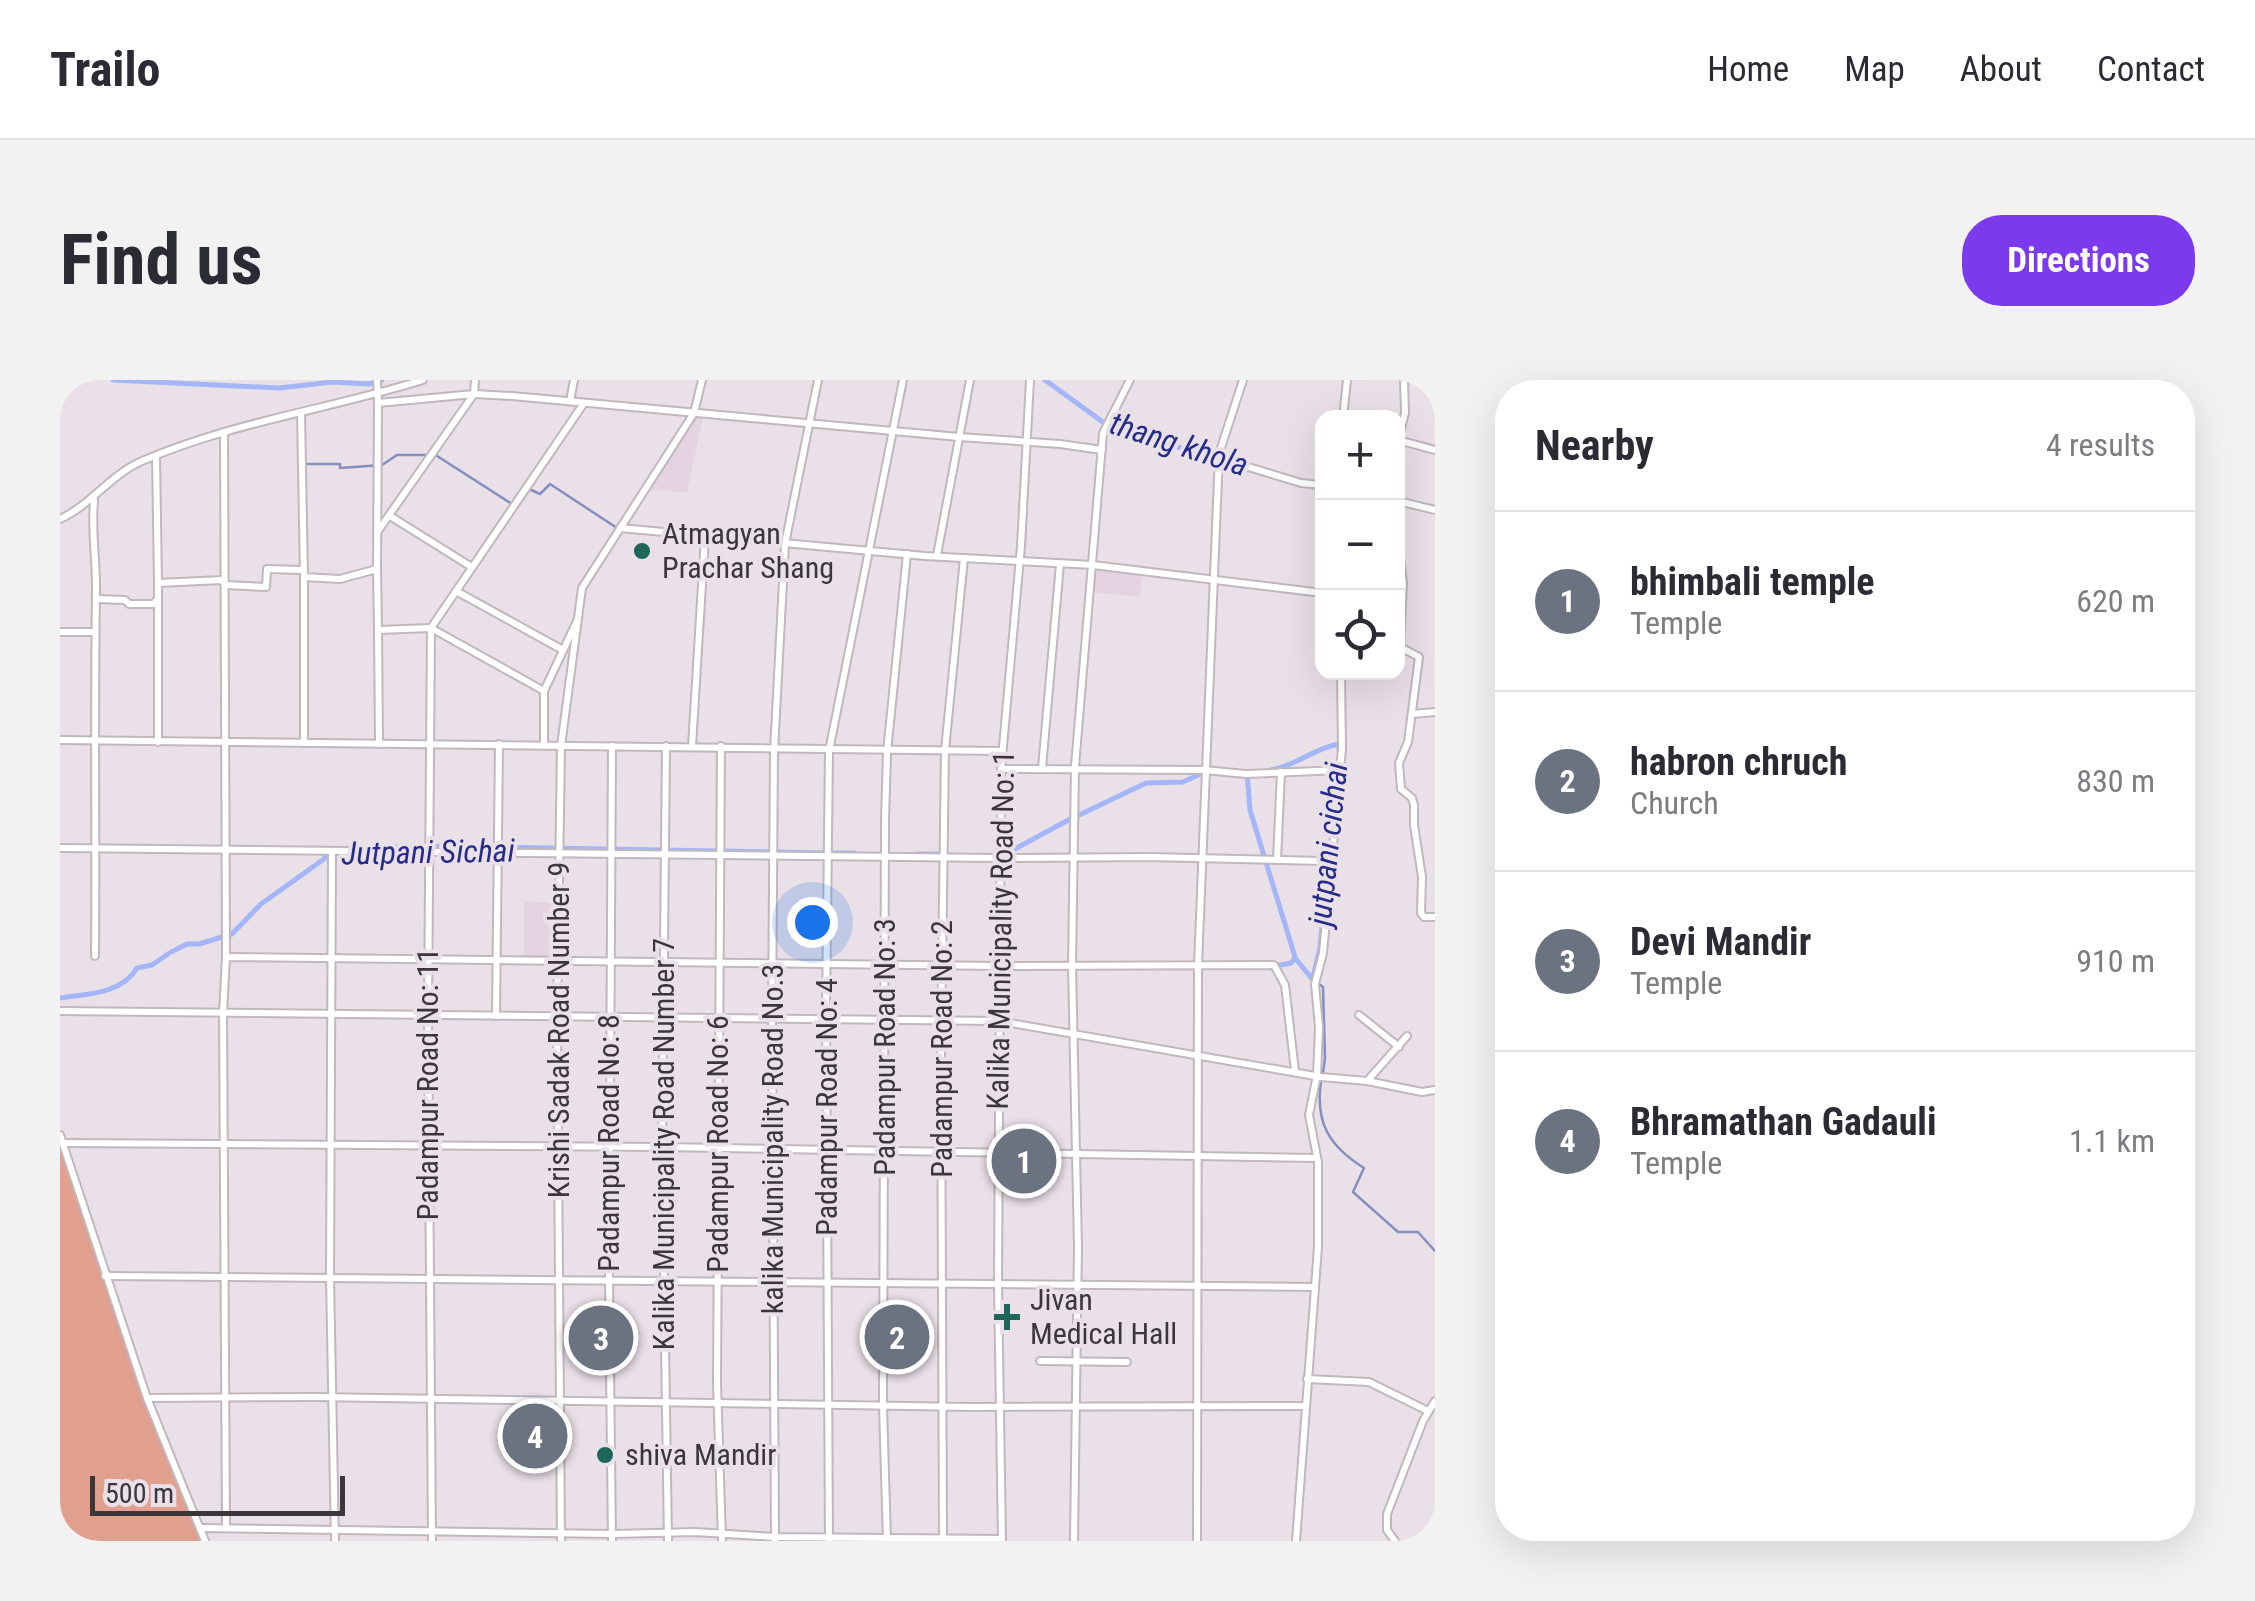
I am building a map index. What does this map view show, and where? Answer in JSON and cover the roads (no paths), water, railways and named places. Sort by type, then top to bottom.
[{"type":"street","points":[[60,518],[90,500],[125,470],[156,456],[322,404],[378,395],[423,380]]},
{"type":"street","points":[[378,531],[474,394],[475,380]]},
{"type":"street","points":[[570,401],[574,380]]},
{"type":"street","points":[[694,413],[702,380]]},
{"type":"street","name":"kalika Municipality Road No.3","points":[[775,1539],[775,747],[785,544],[818,380]]},
{"type":"street","name":"Padampur Road No: 4","points":[[829,1539],[826,1151],[831,747],[903,380]]},
{"type":"street","points":[[937,555],[970,380]]},
{"type":"street","name":"Kalika Municipality Road No: 1","points":[[1002,1540],[998,1407],[1001,769],[1020,562],[1030,380]]},
{"type":"street","points":[[1074,1541],[1075,769],[1102,450],[1107,425],[1130,380]]},
{"type":"street","points":[[1197,1541],[1197,966],[1219,460],[1243,380]]},
{"type":"street","points":[[1344,410],[1348,380]]},
{"type":"street","points":[[1404,380],[1405,414],[1398,440],[1435,450]]},
{"type":"street","points":[[378,395],[474,394],[570,401],[1102,450]]},
{"type":"street","points":[[378,395],[378,744]]},
{"type":"street","points":[[431,628],[583,404]]},
{"type":"street","points":[[301,412],[304,743]]},
{"type":"street","name":"Krishi Sadak Road Number 9","points":[[561,1541],[560,746],[582,588],[694,413]]},
{"type":"street","points":[[224,432],[226,1528]]},
{"type":"street","points":[[156,456],[158,742]]},
{"type":"street","points":[[1219,460],[1315,484]]},
{"type":"street","points":[[90,500],[94,500],[96,598],[95,956]]},
{"type":"street","points":[[1405,503],[1435,510]]},
{"type":"street","points":[[390,516],[470,566]]},
{"type":"street","points":[[619,530],[907,554],[1094,564],[1315,592]]},
{"type":"street","points":[[692,746],[705,536]]},
{"type":"street","name":"Padampur Road No: 3","points":[[887,1539],[884,964],[888,749],[907,554]]},
{"type":"street","name":"Padampur Road No: 2","points":[[943,1540],[944,750],[964,558]]},
{"type":"street","points":[[1042,768],[1060,564]]},
{"type":"street","points":[[225,585],[266,586],[267,569],[340,579],[378,569]]},
{"type":"street","points":[[158,582],[222,580],[225,585]]},
{"type":"street","points":[[456,591],[561,649]]},
{"type":"street","points":[[96,598],[125,600],[129,604],[154,604],[156,600]]},
{"type":"street","points":[[544,745],[544,690],[578,620]]},
{"type":"street","points":[[378,630],[431,628],[544,690]]},
{"type":"street","name":"Padampur Road No: 11","points":[[431,628],[428,1278],[432,1541]]},
{"type":"street","points":[[60,632],[93,632]]},
{"type":"street","points":[[1405,649],[1419,658],[1408,742],[1400,763],[1401,789],[1414,805],[1422,876],[1420,913],[1435,917]]},
{"type":"street","points":[[1296,1541],[1318,1247],[1318,1158],[1309,1115],[1317,1076],[1316,984],[1323,953],[1340,770],[1340,680]]},
{"type":"street","points":[[1412,714],[1435,712]]},
{"type":"street","points":[[60,740],[1002,751]]},
{"type":"street","points":[[496,1016],[499,744]]},
{"type":"street","name":"Padampur Road No: 8","points":[[612,746],[608,1148],[612,1537]]},
{"type":"street","name":"Kalika Municipality Road Number 7","points":[[666,746],[662,1147],[668,1537]]},
{"type":"street","name":"Padampur Road No: 6","points":[[720,746],[717,1149],[722,1537]]},
{"type":"street","points":[[1001,769],[1257,773],[1340,770]]},
{"type":"street","points":[[1277,860],[1280,772]]},
{"type":"street","points":[[60,848],[1331,858]]},
{"type":"street","points":[[332,852],[330,1277],[335,1541]]},
{"type":"street","points":[[226,956],[1276,968],[1285,985],[1295,1071]]},
{"type":"street","points":[[60,1011],[999,1021],[1317,1076],[1422,1092],[1435,1090]]},
{"type":"street","points":[[1359,1015],[1398,1047]]},
{"type":"street","points":[[1368,1081],[1406,1036]]},
{"type":"street","points":[[205,1541],[147,1398],[61,1139],[223,1145],[662,1147],[1318,1158]]},
{"type":"street","points":[[105,1276],[1314,1287]]},
{"type":"street","points":[[1040,1362],[1128,1362]]},
{"type":"street","points":[[1307,1378],[1369,1382],[1428,1411]]},
{"type":"street","points":[[147,1398],[609,1400],[942,1407],[1304,1406]]},
{"type":"street","points":[[1395,1541],[1388,1530],[1387,1514],[1435,1401]]},
{"type":"street","points":[[511,1434],[558,1434]]},
{"type":"street","points":[[200,1528],[1002,1540]]},
{"type":"waterway","points":[[113,380],[279,388],[382,380]]},
{"type":"waterway","name":"thang khola","points":[[1045,380],[1107,425],[1219,460]]},
{"type":"waterway","points":[[434,454],[512,504]]},
{"type":"waterway","points":[[305,464],[340,464],[340,468],[382,465],[397,455],[427,455]]},
{"type":"waterway","points":[[529,489],[540,494],[550,484],[617,528]]},
{"type":"waterway","name":"thang khola","points":[[1301,485],[1315,487]]},
{"type":"waterway","name":"jutpani cichai","points":[[1271,770],[1330,746],[1339,744],[1339,749]]},
{"type":"waterway","name":"jutpani cichai","points":[[1075,817],[1146,783],[1183,782],[1205,772]]},
{"type":"waterway","points":[[1247,772],[1250,810],[1295,957]]},
{"type":"waterway","name":"Jutpani Sichai","points":[[998,855],[1072,818]]},
{"type":"waterway","name":"Jutpani Sichai","points":[[348,848],[718,851]]},
{"type":"waterway","name":"Jutpani Sichai","points":[[722,851],[772,852]]},
{"type":"waterway","name":"Jutpani Sichai","points":[[171,952],[187,944],[232,934],[261,904],[329,852]]},
{"type":"waterway","name":"Jutpani Sichai","points":[[776,852],[827,853]]},
{"type":"waterway","name":"Jutpani Sichai","points":[[832,853],[854,853]]},
{"type":"waterway","name":"Jutpani Sichai","points":[[915,854],[940,854]]},
{"type":"waterway","name":"jutpani cichai","points":[[1313,977],[1320,948],[1328,860]]},
{"type":"waterway","name":"Jutpani Sichai","points":[[60,998],[113,988],[137,968],[152,965],[168,954]]},
{"type":"waterway","points":[[1275,966],[1291,963],[1295,958],[1313,980]]},
{"type":"waterway","points":[[1319,984],[1323,987],[1323,1073]]},
{"type":"waterway","points":[[1321,1081],[1320,1109],[1327,1132],[1342,1151],[1364,1168],[1353,1192],[1398,1232],[1418,1232],[1435,1251]]},
{"type":"place","name":"Atmagyan Prachar Shang","points":[[642,551]]},
{"type":"place","name":"bhimbali temple","points":[[1024,1161]]},
{"type":"place","name":"Jivan Medical Hall","points":[[1007,1317]]},
{"type":"place","name":"habron chruch","points":[[897,1337]]},
{"type":"place","name":"Devi Mandir","points":[[601,1338]]},
{"type":"place","name":"Bhramathan Gadauli","points":[[535,1436]]},
{"type":"place","name":"shiva Mandir","points":[[605,1455]]}]
